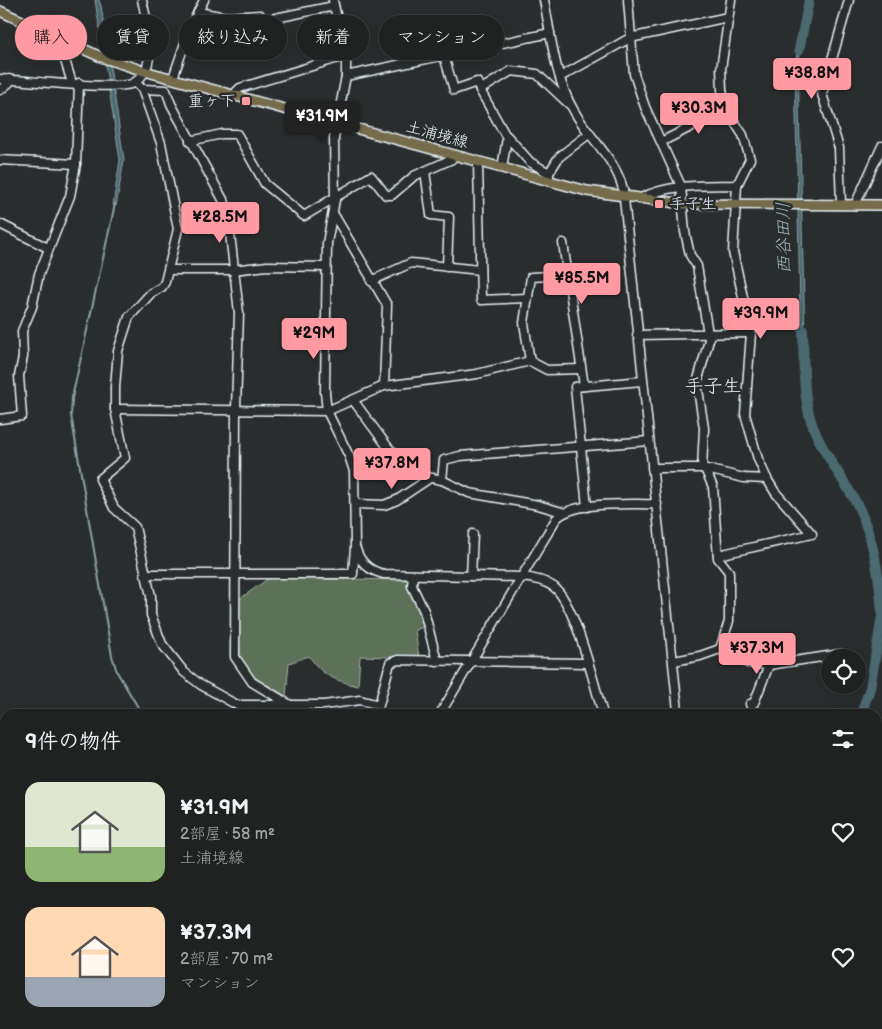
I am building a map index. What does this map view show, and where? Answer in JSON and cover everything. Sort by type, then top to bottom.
[{"type":"main road","name":"土浦境線","points":[[0,12],[15,19]]},
{"type":"main road","name":"土浦境線","points":[[87,51],[144,71],[336,124],[478,162],[549,177],[624,197],[684,204],[855,204],[882,206]]},
{"type":"street","points":[[0,78],[124,85],[135,82],[144,71],[148,62],[149,33],[142,0]]},
{"type":"street","points":[[173,78],[190,28],[204,0]]},
{"type":"street","points":[[544,0],[560,77],[570,104]]},
{"type":"street","points":[[628,0],[634,74],[638,88],[681,186],[685,232],[690,255],[697,266],[709,340],[697,383],[704,428],[704,469],[713,487],[718,555],[729,572],[729,621],[720,649]]},
{"type":"street","points":[[718,555],[812,534],[775,492],[767,479],[758,459],[745,414],[751,333],[732,252],[736,185],[750,159],[748,146],[740,129],[726,109],[721,72],[732,0]]},
{"type":"street","points":[[841,204],[839,148],[822,94],[849,0]]},
{"type":"street","points":[[198,12],[226,17],[260,15],[262,22],[333,3]]},
{"type":"street","points":[[560,77],[630,38],[728,17]]},
{"type":"street","points":[[504,43],[550,33]]},
{"type":"street","points":[[0,419],[22,416],[19,376],[23,357],[22,331],[48,248],[63,217],[76,164],[75,83],[66,60]]},
{"type":"street","points":[[233,95],[240,88],[332,60]]},
{"type":"street","points":[[145,574],[353,574],[355,547],[354,471],[349,456],[327,412],[325,393],[327,243],[335,200],[333,144],[346,76],[345,60]]},
{"type":"street","points":[[346,76],[424,60]]},
{"type":"street","points":[[445,60],[454,90],[477,82],[506,134],[530,162],[549,177],[559,157],[590,133]]},
{"type":"street","points":[[480,90],[511,71],[537,74],[570,104],[615,170],[624,197],[637,335],[657,504],[678,709]]},
{"type":"street","points":[[0,90],[9,83],[10,79]]},
{"type":"street","points":[[135,82],[142,89],[161,143],[178,229],[170,270],[162,287],[151,293],[139,305],[129,317],[123,329],[116,366],[116,409],[125,458],[105,472],[100,479],[114,508],[135,528],[151,596],[154,626],[163,645],[184,672],[201,685],[245,709]]},
{"type":"street","points":[[142,89],[166,90],[190,141],[227,207],[239,313],[236,409],[235,657],[252,682],[290,705]]},
{"type":"street","points":[[661,142],[726,109]]},
{"type":"street","points":[[190,141],[222,134],[237,134],[265,184],[301,215],[308,215],[335,200],[371,176],[386,195],[392,195],[414,176],[452,159],[453,155]]},
{"type":"street","points":[[502,168],[507,144],[506,134]]},
{"type":"street","points":[[855,204],[882,146]]},
{"type":"street","points":[[0,160],[76,164]]},
{"type":"street","points":[[478,162],[481,300],[527,298]]},
{"type":"street","points":[[425,170],[431,215],[449,218],[447,267]]},
{"type":"street","points":[[639,199],[663,189],[681,186],[736,185]]},
{"type":"street","points":[[333,213],[387,305],[384,386]]},
{"type":"street","points":[[0,224],[18,231],[48,248]]},
{"type":"street","points":[[563,244],[584,386]]},
{"type":"street","points":[[371,280],[411,263],[480,270]]},
{"type":"street","points":[[170,270],[233,270],[267,266],[326,267]]},
{"type":"street","points":[[530,361],[524,323],[531,277],[567,274]]},
{"type":"street","points":[[637,335],[751,333]]},
{"type":"street","points":[[116,409],[236,409],[327,412],[384,386],[476,374],[530,361],[547,370],[581,369]]},
{"type":"street","points":[[587,507],[574,387],[642,381]]},
{"type":"street","points":[[353,400],[390,450],[422,476],[442,480],[470,493],[538,505],[562,512],[587,507],[657,504]]},
{"type":"street","points":[[442,480],[444,460],[460,456],[649,442]]},
{"type":"street","points":[[652,468],[704,469],[744,478],[767,479]]},
{"type":"street","points":[[355,504],[384,505],[397,500],[430,478]]},
{"type":"street","points":[[443,709],[556,519],[562,512]]},
{"type":"street","points":[[472,534],[472,576]]},
{"type":"street","points":[[355,547],[359,556],[371,570],[384,574],[521,577],[541,580],[554,588],[564,599],[572,616],[601,709]]},
{"type":"street","points":[[413,576],[412,586],[424,611],[437,661]]},
{"type":"street","points":[[674,661],[720,649],[748,663],[769,665],[821,657]]},
{"type":"street","points":[[238,705],[324,705],[360,700],[379,705],[390,663],[398,660],[587,663]]},
{"type":"street","points":[[752,709],[750,704],[754,704],[769,665]]},
{"type":"green space","points":[[269,578],[407,580],[412,586],[427,626],[415,630],[419,658],[360,656],[358,686],[330,677],[319,669],[309,656],[289,663],[286,696],[254,677],[239,656],[237,601]]},
{"type":"water","points":[[95,0],[99,0],[101,6],[102,15],[97,15]]},
{"type":"water","points":[[800,36],[803,37],[798,65],[805,341],[802,341],[800,307],[795,65]]},
{"type":"water","points":[[104,60],[109,60],[124,160],[116,206],[113,205],[120,160]]},
{"type":"waterway","name":"西谷田川","points":[[799,50],[809,0]]},
{"type":"waterway","points":[[115,204],[72,398],[71,415],[112,656],[117,672],[139,709]]},
{"type":"waterway","name":"西谷田川","points":[[803,330],[805,387],[811,421],[820,443],[857,504],[868,530],[875,557],[882,611]]},
{"type":"waterway","name":"西谷田川","points":[[863,709],[870,688],[882,616]]},
{"type":"place","name":"重ヶ下","points":[[246,101]]},
{"type":"place","name":"手子生","points":[[659,204]]},
{"type":"district","name":"手子生","points":[[713,386]]}]
